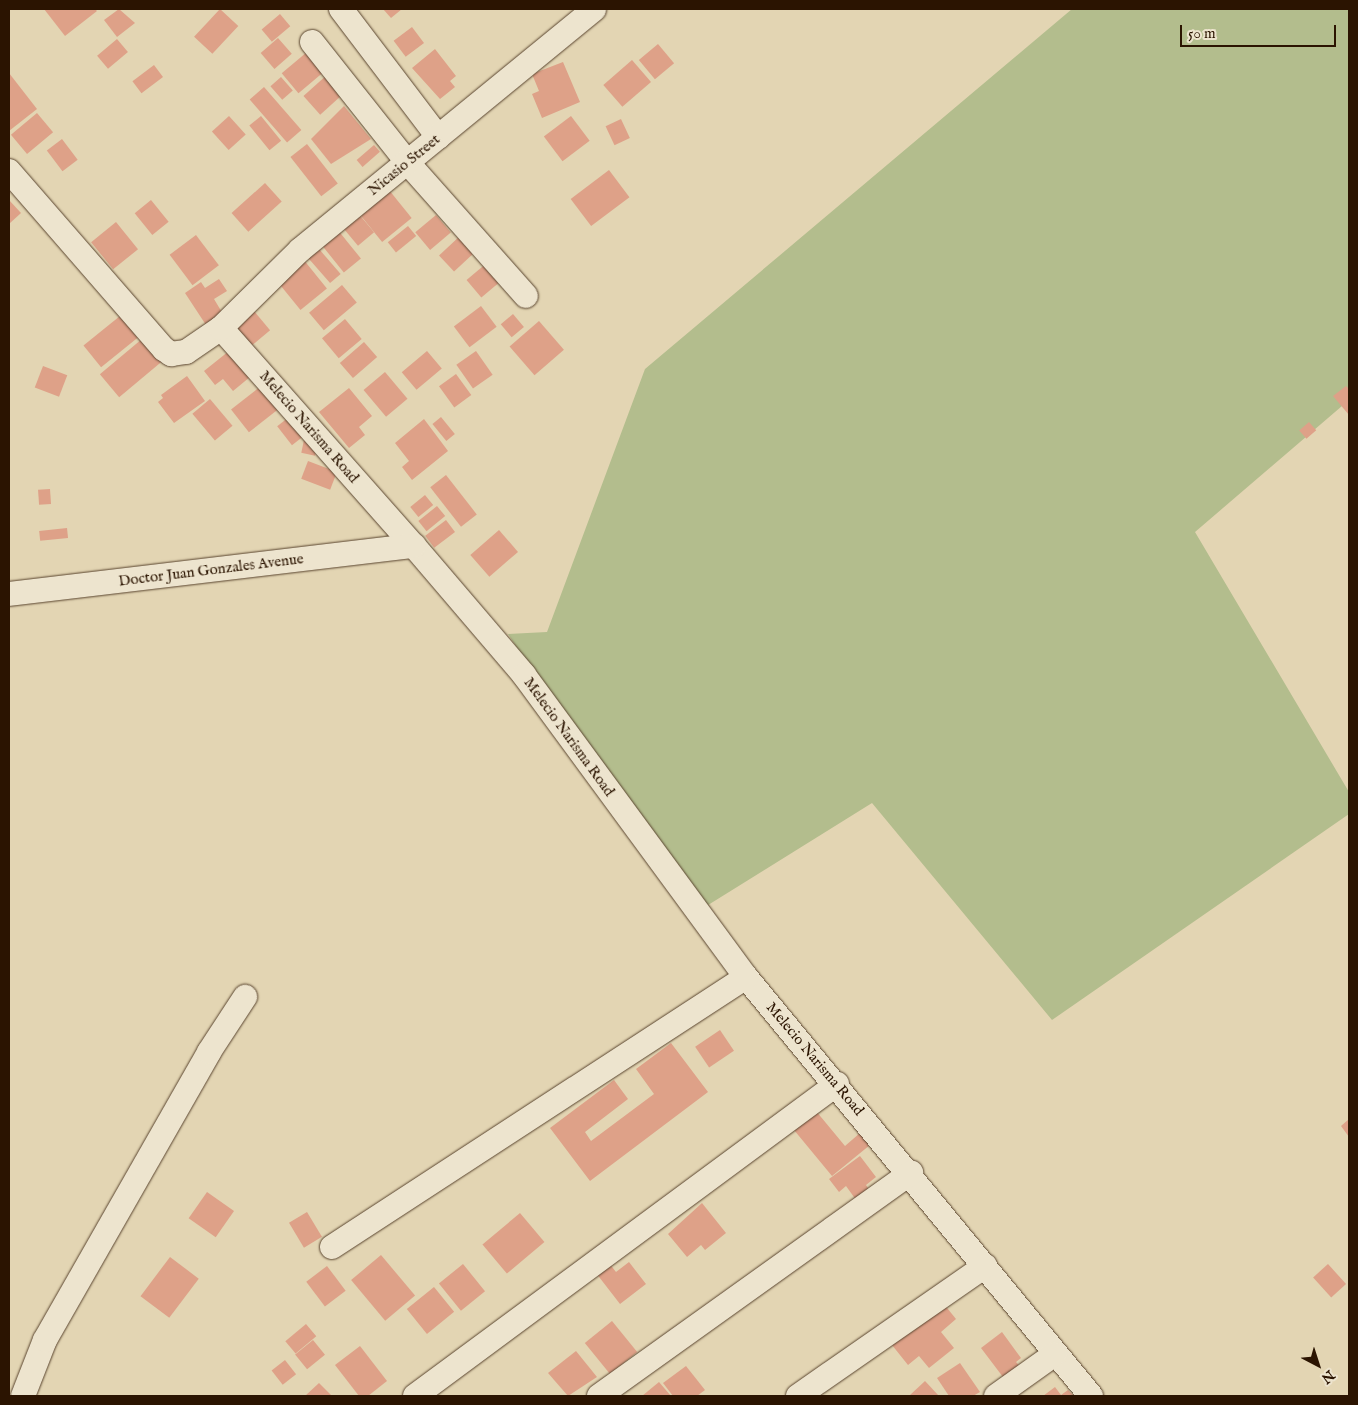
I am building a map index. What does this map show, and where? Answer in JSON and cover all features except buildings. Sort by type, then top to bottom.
[{"type":"street","points":[[340,9],[438,137]]},
{"type":"street","name":"Nicasio Street","points":[[221,328],[300,250],[594,9]]},
{"type":"street","points":[[312,42],[407,162],[526,296]]},
{"type":"street","points":[[9,171],[164,349],[171,354],[186,352],[221,328]]},
{"type":"street","name":"Melecio Narisma Road","points":[[221,328],[414,546],[524,676],[746,977],[911,1173],[1055,1354],[1091,1396]]},
{"type":"street","name":"Doctor Juan Gonzales Avenue","points":[[9,594],[414,546]]},
{"type":"street","points":[[332,1247],[746,977]]},
{"type":"street","points":[[23,1396],[46,1340],[209,1052],[245,997]]},
{"type":"street","points":[[415,1396],[837,1084]]},
{"type":"street","points":[[599,1396],[911,1173]]},
{"type":"street","points":[[798,1396],[985,1266]]},
{"type":"street","points":[[996,1396],[1055,1354]]},
{"type":"green space","points":[[1072,9],[1349,9],[1349,400],[1195,532],[1349,792],[1349,814],[1052,1020],[872,803],[692,915],[508,634],[547,632],[645,369]]}]
